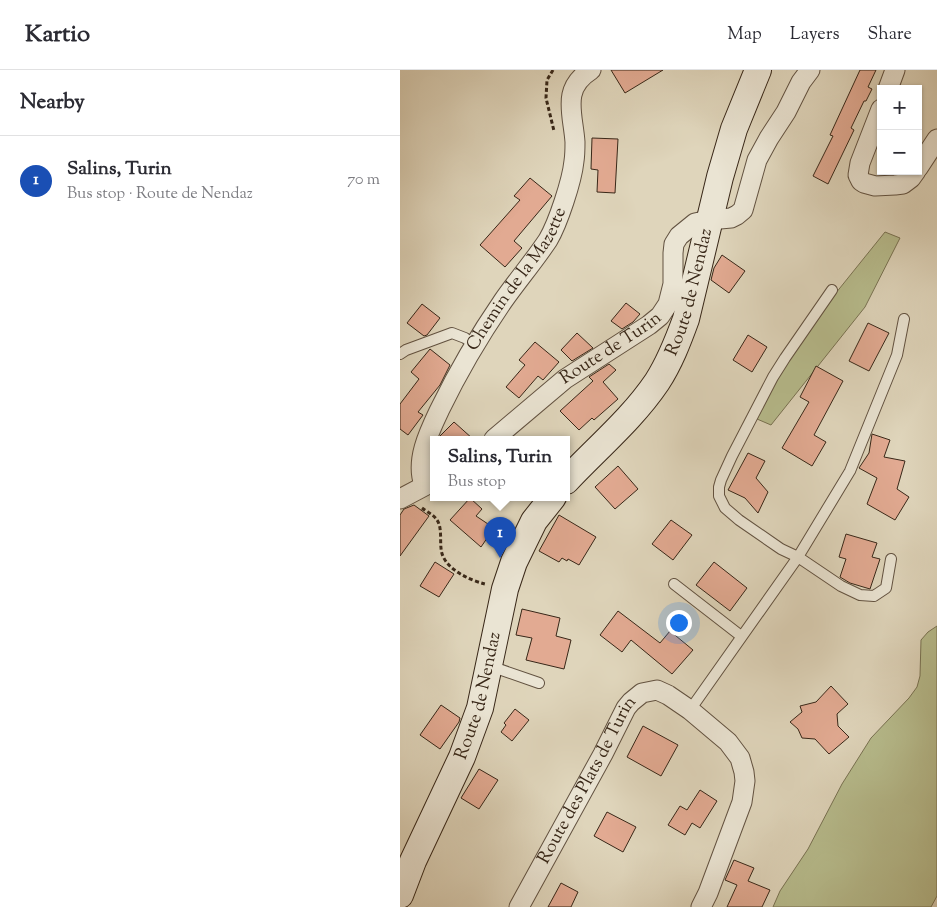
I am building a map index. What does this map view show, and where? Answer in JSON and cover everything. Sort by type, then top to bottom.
[{"type":"main road","name":"Route de Nendaz","points":[[570,477],[643,400],[657,381],[678,342],[686,319],[709,220],[734,129],[758,70]]},
{"type":"main road","name":"Route de Nendaz","points":[[400,895],[417,852],[462,757],[480,708],[505,589],[514,562],[534,521],[550,501]]},
{"type":"street","name":"Chemin de la Mazette","points":[[429,483],[421,475],[421,462],[431,429],[453,382],[475,345],[555,225],[570,182],[574,163],[575,143],[570,102],[572,93],[577,83],[591,70]]},
{"type":"street","name":"Route de Turin","points":[[498,436],[566,379],[660,316],[668,304],[673,284],[674,244],[679,236],[692,225],[709,220],[731,218],[743,210],[758,160],[801,82],[810,70]]},
{"type":"street","points":[[890,85],[896,70]]},
{"type":"street","points":[[877,119],[860,163],[858,175],[861,181],[864,184],[875,186],[895,185],[903,184],[913,175]]},
{"type":"street","points":[[922,162],[937,139]]},
{"type":"street","points":[[400,498],[429,483]]},
{"type":"street","name":"Route des Plats de Turin","points":[[519,907],[603,754],[626,708],[642,693],[657,690],[690,710],[728,742],[740,758],[744,772],[742,802],[701,907]]},
{"type":"lane","points":[[832,290],[773,377],[721,480],[719,496],[726,508],[740,520],[781,549],[798,557],[841,586],[860,595],[874,596],[886,588],[891,559]]},
{"type":"lane","points":[[690,710],[798,557],[850,471],[897,355],[904,319]]},
{"type":"lane","points":[[400,354],[452,333],[466,338],[475,345]]},
{"type":"lane","points":[[674,584],[741,636]]},
{"type":"lane","points":[[489,666],[539,683]]},
{"type":"path","points":[[418,506],[439,522],[441,552],[447,563],[465,576],[486,584]]},
{"type":"green space","points":[[885,232],[900,238],[865,307],[771,425],[757,419],[770,384],[823,309]]},
{"type":"green space","points":[[937,626],[937,896],[931,907],[773,907],[780,891],[808,849],[842,784],[871,738],[917,687],[920,676],[921,640]]},
{"type":"building","points":[[611,70],[663,70],[625,93]]},
{"type":"building","points":[[860,70],[876,70],[868,87],[872,89],[851,128],[854,130],[828,184],[813,176],[833,136],[830,135]]},
{"type":"building","points":[[592,138],[618,139],[615,193],[597,192],[598,170],[591,169]]},
{"type":"building","points":[[530,178],[552,196],[514,241],[522,248],[505,267],[480,245],[520,200],[514,196]]},
{"type":"building","points":[[722,255],[745,271],[729,293],[711,280],[714,268]]},
{"type":"building","points":[[626,303],[640,314],[633,322],[622,329],[611,321]]},
{"type":"building","points":[[422,304],[440,318],[427,335],[424,336],[407,323]]},
{"type":"building","points":[[868,323],[889,333],[869,371],[849,361]]},
{"type":"building","points":[[577,333],[593,348],[572,361],[561,350]]},
{"type":"building","points":[[748,335],[767,347],[752,372],[733,360]]},
{"type":"building","points":[[535,342],[559,362],[543,380],[538,376],[519,398],[506,387],[525,365],[519,360]]},
{"type":"building","points":[[430,349],[450,365],[440,385],[418,412],[423,415],[408,435],[400,429],[400,404],[419,379],[411,372]]},
{"type":"building","points":[[609,364],[616,370],[603,382],[618,399],[594,420],[592,418],[579,430],[560,411],[593,381],[589,377]]},
{"type":"building","points":[[816,366],[843,381],[814,435],[826,442],[812,466],[782,448],[809,402],[800,397]]},
{"type":"building","points":[[454,422],[470,436],[440,436]]},
{"type":"building","points":[[872,434],[890,440],[884,457],[905,461],[897,489],[909,497],[895,520],[867,504],[877,478],[859,468],[869,453]]},
{"type":"building","points":[[748,453],[765,461],[756,478],[768,492],[758,513],[745,498],[728,490]]},
{"type":"building","points":[[618,466],[638,489],[615,509],[595,487]]},
{"type":"building","points":[[467,501],[473,501],[482,509],[476,516],[494,528],[481,547],[450,520]]},
{"type":"building","points":[[414,505],[429,516],[400,556],[400,515],[404,509]]},
{"type":"building","points":[[559,515],[596,537],[579,565],[562,558],[559,562],[539,551]]},
{"type":"building","points":[[671,520],[692,535],[673,560],[652,544]]},
{"type":"building","points":[[846,534],[877,543],[872,557],[880,559],[870,589],[850,583],[840,577],[846,559],[839,557]]},
{"type":"building","points":[[435,562],[454,574],[439,597],[420,586]]},
{"type":"building","points":[[714,562],[747,588],[730,611],[696,585]]},
{"type":"building","points":[[522,609],[560,618],[556,636],[571,640],[564,669],[526,660],[532,638],[516,635]]},
{"type":"building","points":[[618,611],[660,643],[670,631],[693,650],[672,674],[631,640],[622,652],[600,635]]},
{"type":"building","points":[[831,686],[848,704],[837,714],[838,726],[849,737],[829,754],[815,739],[802,738],[798,729],[790,722],[802,712],[800,706],[816,702]]},
{"type":"building","points":[[441,705],[460,718],[440,749],[420,735]]},
{"type":"building","points":[[515,709],[529,720],[512,741],[501,732],[506,725],[504,723]]},
{"type":"building","points":[[643,726],[678,745],[661,776],[627,757]]},
{"type":"building","points":[[479,769],[498,780],[479,809],[461,798]]},
{"type":"building","points":[[700,790],[717,801],[700,828],[692,823],[685,835],[668,825],[680,806],[687,810]]},
{"type":"building","points":[[607,812],[636,827],[623,852],[594,836]]},
{"type":"building","points":[[734,860],[754,868],[748,881],[770,890],[762,907],[727,907],[737,885],[725,880]]},
{"type":"building","points":[[561,883],[578,892],[571,907],[548,907]]},
{"type":"place","name":"Salins, Turin","points":[[500,558]]}]
